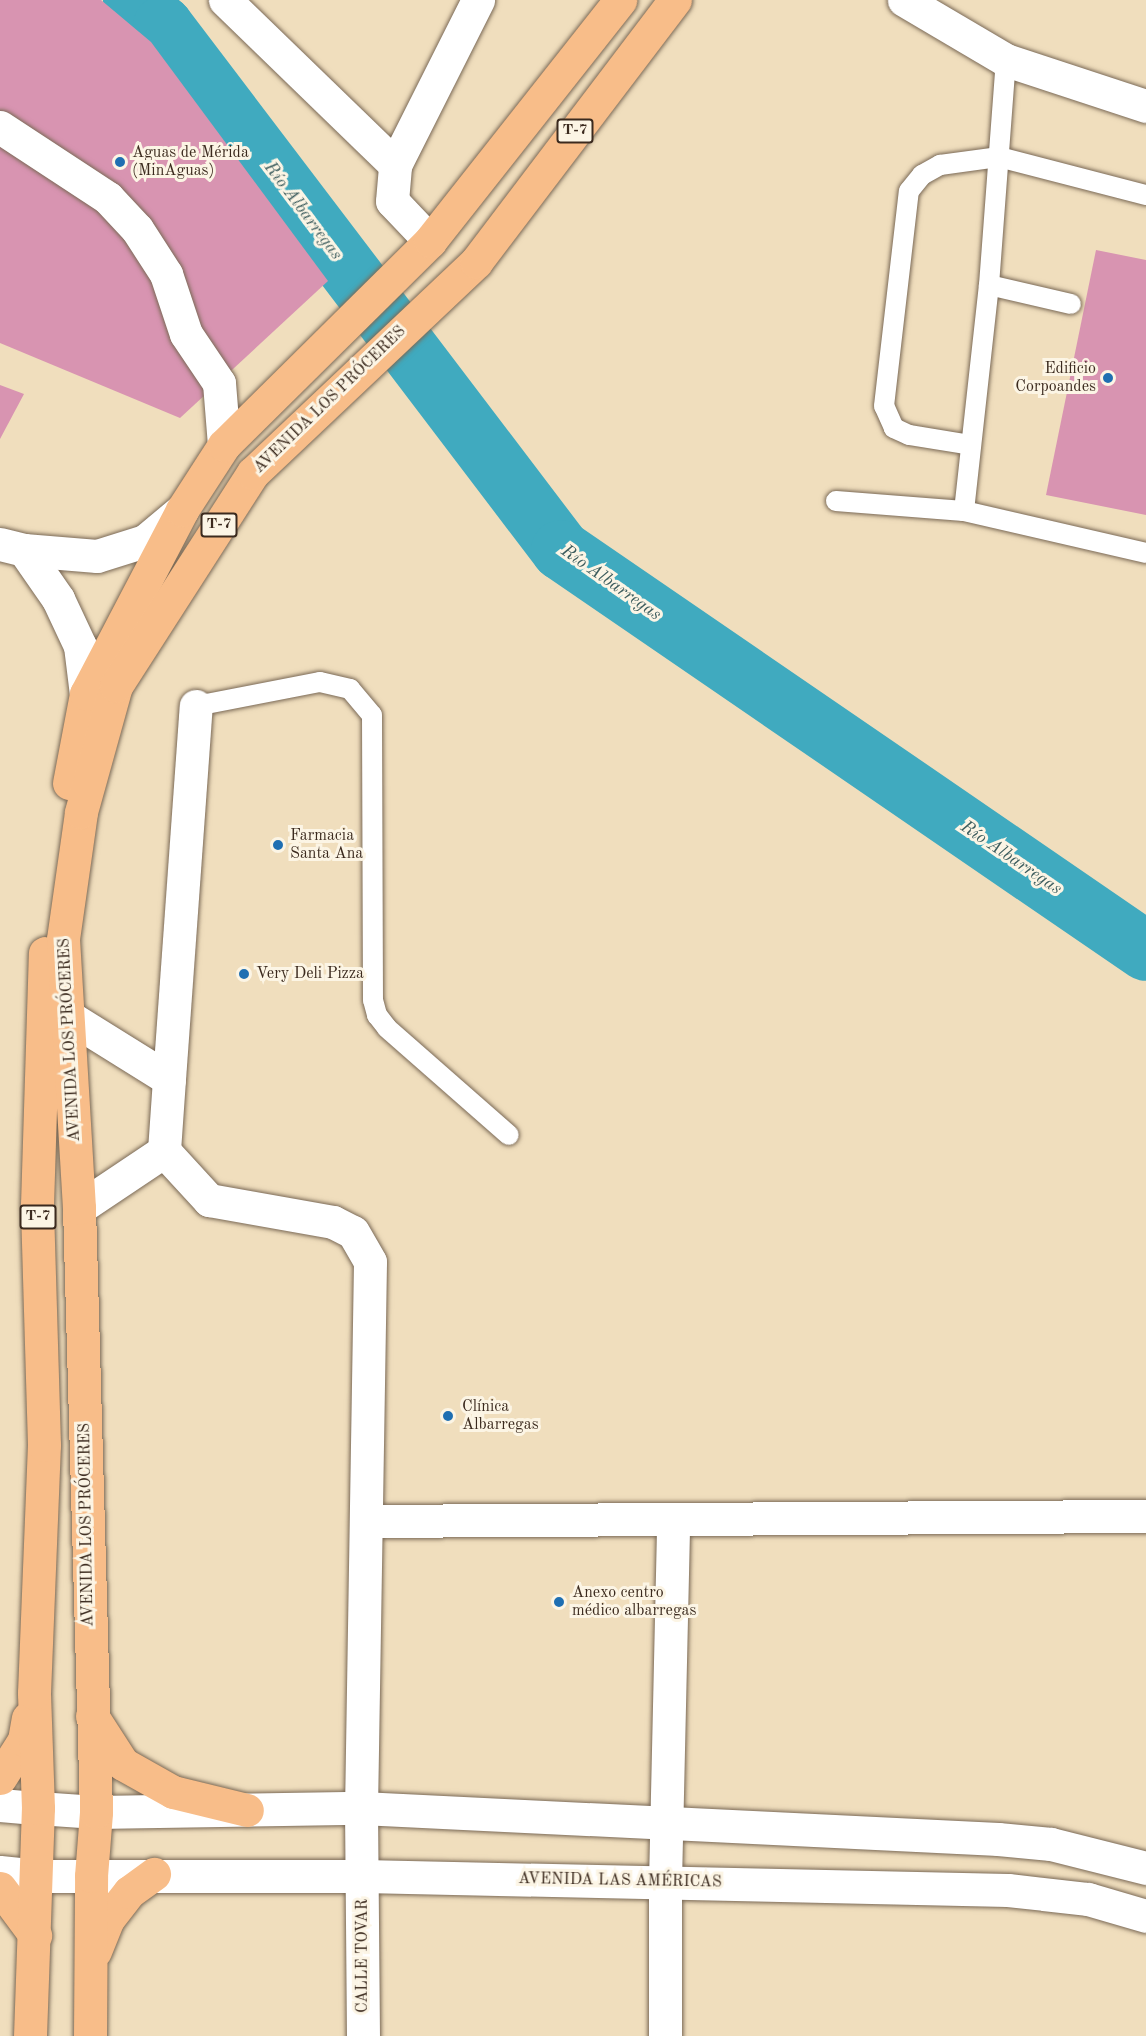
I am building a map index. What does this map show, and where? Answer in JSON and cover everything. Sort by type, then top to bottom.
[{"type":"highway","name":"AVENIDA LOS PRÓCERES","points":[[30,2036],[38,1808],[33,1693],[44,1445],[37,1204],[42,1000],[48,885],[86,694],[182,510],[227,442],[430,241],[620,0]]},
{"type":"highway","name":"AVENIDA LOS PRÓCERES","points":[[90,2036],[91,1876],[96,1812],[91,1715],[80,1208],[63,939],[81,812],[116,686],[253,472],[476,262],[675,0]]},
{"type":"highway","points":[[0,1778],[24,1740],[33,1693]]},
{"type":"highway","points":[[91,1715],[123,1764],[173,1792],[247,1810]]},
{"type":"highway","points":[[91,1960],[108,1919],[129,1892],[154,1875]]},
{"type":"highway","points":[[0,1888],[35,1935]]},
{"type":"street","points":[[225,0],[395,165]]},
{"type":"street","points":[[430,241],[392,201],[395,165],[478,0]]},
{"type":"street","points":[[904,0],[1006,60],[1146,106]]},
{"type":"street","points":[[0,127],[108,198],[136,229],[166,274],[186,334],[219,383],[227,442]]},
{"type":"street","points":[[12,547],[97,556],[145,542],[182,510]]},
{"type":"street","points":[[12,547],[58,599],[80,646],[86,694]]},
{"type":"street","points":[[80,1208],[164,1151],[196,706]]},
{"type":"street","points":[[66,1015],[169,1079]]},
{"type":"street","name":"CALLE TOVAR","points":[[164,1151],[208,1200],[333,1222],[353,1232],[370,1262],[361,1808],[363,2036]]},
{"type":"street","points":[[367,1521],[1146,1516]]},
{"type":"street","points":[[665,2036],[665,1882],[673,1520]]},
{"type":"street","points":[[0,1805],[96,1812],[361,1808],[1041,1843],[1146,1868]]},
{"type":"street","name":"AVENIDA LAS AMÉRICAS","points":[[0,1872],[36,1876],[363,1876],[1008,1890],[1088,1899],[1146,1916]]},
{"type":"lane","points":[[964,512],[989,285],[1006,60]]},
{"type":"lane","points":[[971,445],[909,435],[894,428],[884,406],[909,191],[922,175],[940,165],[999,157],[1146,195]]},
{"type":"lane","points":[[989,285],[1071,304]]},
{"type":"lane","points":[[836,501],[964,512],[1146,553]]},
{"type":"lane","points":[[196,706],[320,682],[350,689],[372,715],[373,988],[377,1015],[387,1028],[509,1135]]},
{"type":"building","name":"Aguas de Mérida (MinAguas)","points":[[0,0],[101,0],[151,42],[328,281],[180,418],[0,343]]},
{"type":"building","name":"Edificio Corpoandes","points":[[1096,250],[1146,260],[1146,515],[1046,495]]},
{"type":"building","points":[[0,385],[24,394],[0,439]]},
{"type":"waterway","name":"Río Albarregas","points":[[133,0],[163,26],[561,550],[1146,951]]},
{"type":"place","name":"Aguas de Mérida (MinAguas)","points":[[120,162]]},
{"type":"place","name":"Edificio Corpoandes","points":[[1108,378]]},
{"type":"place","name":"Farmacia Santa Ana","points":[[278,845]]},
{"type":"place","name":"Very Deli Pizza","points":[[244,974]]},
{"type":"place","name":"Clínica Albarregas","points":[[448,1416]]},
{"type":"place","name":"Anexo centro médico albarregas","points":[[559,1602]]}]
